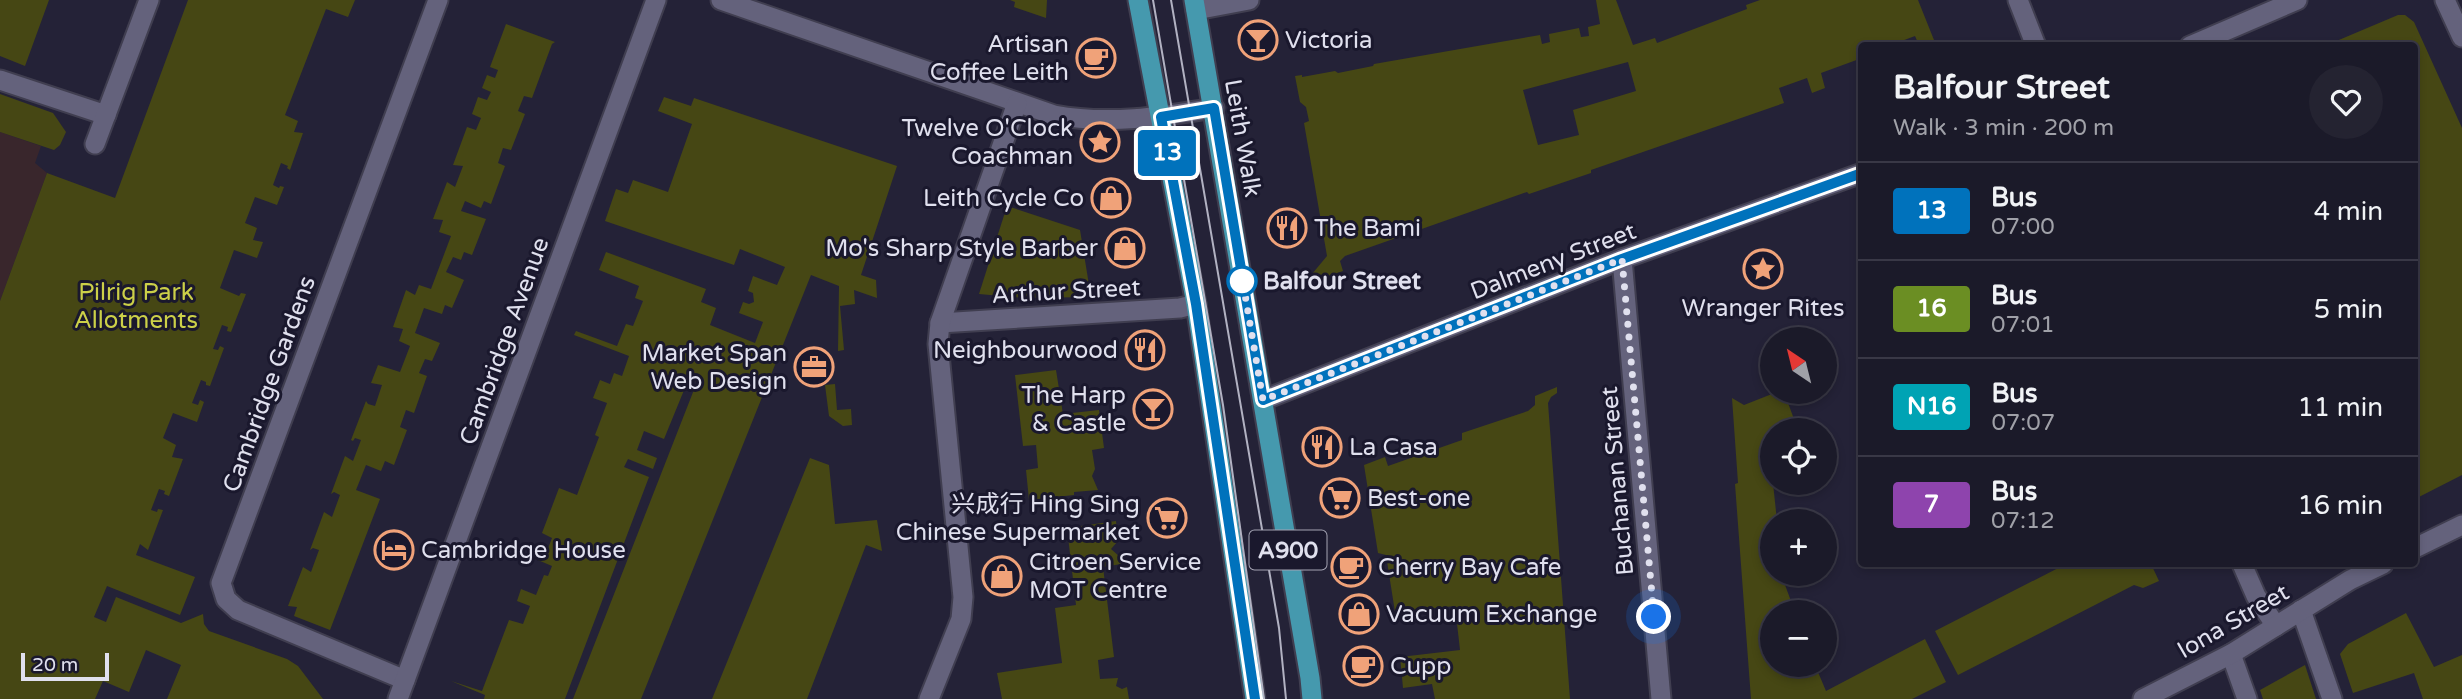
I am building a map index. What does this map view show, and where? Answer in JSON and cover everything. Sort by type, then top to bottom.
[{"type":"main road","name":"A900","points":[[1138,0],[1196,304],[1255,699]]},
{"type":"main road","name":"Leith Walk","points":[[1195,5],[1312,699]]},
{"type":"street","points":[[95,144],[149,0]]},
{"type":"street","name":"Cambridge Gardens","points":[[405,680],[238,610],[226,600],[221,583],[438,0]]},
{"type":"street","name":"Cambridge Avenue","points":[[398,699],[656,0]]},
{"type":"street","points":[[721,0],[1017,103],[1079,120],[1161,117],[1214,108]]},
{"type":"street","points":[[1195,5],[1249,0]]},
{"type":"street","points":[[2018,0],[2034,42]]},
{"type":"street","points":[[2199,42],[2297,0]]},
{"type":"street","points":[[2445,0],[2462,37]]},
{"type":"street","points":[[0,80],[106,115]]},
{"type":"street","name":"Arthur Street","points":[[929,699],[961,619],[963,597],[938,344],[940,323],[1017,103]]},
{"type":"street","name":"Dalmeny Street","points":[[1263,400],[1622,259],[1858,174]]},
{"type":"street","name":"Buchanan Street","points":[[1622,259],[1661,699]]},
{"type":"street","name":"Arthur Street","points":[[940,323],[1129,312],[1196,304]]},
{"type":"street","points":[[2418,547],[2462,525]]},
{"type":"street","points":[[2243,567],[2256,596],[2276,626]]},
{"type":"street","name":"Iona Street","points":[[2143,699],[2231,654],[2350,580],[2377,567]]},
{"type":"street","points":[[2301,610],[2332,699]]},
{"type":"street","points":[[2231,654],[2247,699]]},
{"type":"shaded area","points":[[0,132],[41,146],[35,163],[47,173],[0,301]]},
{"type":"green space","points":[[0,0],[49,0],[25,66],[0,56]]},
{"type":"green space","name":"Pilrig Park Allotments","points":[[188,0],[355,0],[348,17],[326,9],[285,115],[298,121],[294,132],[303,133],[290,170],[281,163],[273,185],[284,187],[277,205],[255,197],[245,223],[257,228],[253,240],[263,242],[257,258],[234,250],[220,288],[239,296],[241,293],[246,294],[231,332],[227,331],[228,327],[222,325],[213,349],[218,350],[220,346],[224,348],[210,386],[201,380],[192,403],[198,405],[200,400],[204,402],[197,422],[173,413],[163,438],[176,445],[172,457],[183,459],[169,496],[159,489],[151,510],[163,510],[148,550],[140,544],[136,555],[195,577],[180,615],[107,586],[94,617],[106,622],[116,597],[181,623],[203,614],[204,624],[209,631],[287,659],[298,666],[323,699],[167,699],[181,665],[146,650],[129,692],[103,681],[95,699],[0,699],[0,301],[47,173],[115,198]]},
{"type":"green space","points":[[1010,0],[1047,0],[1046,18],[1014,7],[1015,2]]},
{"type":"green space","points":[[1596,0],[1616,0],[1633,45],[1655,38],[1657,43],[1747,9],[1746,5],[1760,0],[1918,0],[1935,42],[1918,42],[1915,36],[1899,42],[1858,42],[1858,59],[1821,73],[1825,88],[1812,93],[1807,78],[1779,88],[1784,103],[1591,170],[1591,173],[1529,194],[1527,192],[1345,256],[1340,261],[1343,271],[1314,281],[1312,274],[1327,256],[1304,123],[1309,121],[1306,107],[1300,102],[1295,76],[1335,71],[1338,73],[1374,64],[1540,35],[1542,44],[1550,42],[1549,34],[1579,28],[1581,37],[1589,36],[1588,27],[1600,24]],"holes":[[[1628,62],[1636,91],[1573,110],[1579,135],[1538,145],[1523,90]]]},
{"type":"green space","points":[[2398,15],[2405,15],[2414,22],[2462,128],[2462,475],[2418,497],[2418,42],[2334,42]]},
{"type":"green space","points":[[506,24],[555,42],[532,98],[524,96],[518,111],[525,114],[511,150],[503,148],[498,163],[505,166],[491,204],[484,201],[481,208],[465,201],[461,211],[486,219],[472,255],[464,252],[461,260],[453,257],[446,272],[464,280],[452,308],[445,305],[442,314],[424,308],[415,333],[440,343],[432,361],[425,359],[419,373],[427,376],[414,413],[406,410],[400,427],[407,430],[394,465],[385,461],[381,471],[366,465],[356,490],[380,499],[330,630],[294,616],[297,607],[288,606],[303,567],[311,572],[319,550],[310,550],[324,512],[332,517],[340,495],[334,492],[331,494],[345,456],[353,461],[361,440],[351,440],[366,401],[375,406],[382,385],[371,383],[378,365],[400,372],[410,346],[399,341],[403,329],[393,327],[406,290],[415,295],[419,285],[431,289],[451,236],[439,232],[443,220],[433,219],[447,182],[455,187],[463,166],[453,165],[467,127],[476,130],[481,118],[472,114],[478,97],[487,100],[491,92],[482,88],[487,75],[495,78],[498,70],[490,67]]},
{"type":"green space","points":[[0,94],[53,113],[66,132],[60,145],[54,150],[0,132]]},
{"type":"green space","points":[[664,97],[691,106],[694,98],[897,166],[861,275],[876,280],[877,298],[854,290],[855,304],[840,306],[844,350],[838,351],[839,286],[811,275],[641,699],[573,699],[697,382],[689,378],[664,439],[644,431],[637,450],[657,458],[653,469],[628,459],[624,467],[649,477],[565,699],[484,699],[485,695],[451,681],[482,691],[509,620],[523,624],[530,606],[517,601],[521,589],[536,595],[544,575],[548,576],[552,566],[533,558],[537,548],[547,551],[552,538],[542,533],[559,488],[577,495],[599,437],[595,435],[607,403],[593,398],[600,380],[610,384],[614,373],[622,376],[629,356],[574,335],[576,331],[617,346],[626,324],[633,326],[643,301],[635,298],[639,286],[599,270],[606,252],[706,289],[701,302],[716,308],[710,325],[755,343],[763,322],[739,313],[743,302],[754,302],[753,293],[748,291],[753,276],[777,285],[785,267],[740,249],[734,265],[605,221],[616,189],[628,193],[633,180],[668,192],[692,124],[658,111]]},
{"type":"green space","points":[[1007,206],[1080,230],[1091,297],[1025,298],[979,294]]},
{"type":"green space","points":[[1056,370],[1063,414],[1099,410],[1104,448],[1092,450],[1095,469],[1092,476],[1098,490],[1029,500],[1026,470],[1038,468],[1036,445],[1023,446],[1015,375]]},
{"type":"green space","points":[[835,384],[837,410],[851,409],[852,425],[843,426],[829,416],[825,385]]},
{"type":"green space","points":[[1557,387],[1557,393],[1548,403],[1570,699],[1435,699],[1432,684],[1403,688],[1400,657],[1460,650],[1455,606],[1395,612],[1386,555],[1378,553],[1364,465],[1385,457],[1388,466],[1462,440],[1462,433],[1528,411],[1535,405],[1535,396]]},
{"type":"green space","points":[[1732,398],[1744,405],[1760,399],[1760,404],[1788,404],[1794,418],[1760,418],[1760,495],[1774,495],[1776,509],[1760,509],[1760,586],[1785,586],[1791,600],[1760,600],[1760,677],[1820,677],[1826,691],[1925,639],[1946,682],[1912,699],[1751,699],[1735,484],[1738,483]]},
{"type":"green space","points":[[810,458],[829,465],[835,524],[877,520],[882,551],[866,545],[807,699],[712,699]]},
{"type":"green space","points":[[1116,521],[1118,541],[1111,549],[1120,557],[1121,564],[1103,567],[1114,657],[1098,660],[1100,679],[1118,678],[1116,686],[1122,689],[1127,687],[1129,699],[1002,699],[997,673],[1062,663],[1055,608],[1076,605],[1067,528]]},
{"type":"green space","points":[[2060,567],[2152,567],[2159,581],[2143,588],[2134,585],[1958,675],[1935,631]]},
{"type":"green space","points":[[2406,613],[2434,667],[2462,655],[2462,699],[2423,699],[2414,673],[2353,693],[2340,654],[2348,644]]},
{"type":"green space","points":[[2305,665],[2316,699],[2263,699],[2260,690]]},
{"type":"tram line","points":[[1153,0],[1223,405],[1264,699]]},
{"type":"tram line","points":[[1171,0],[1279,628],[1286,699]]},
{"type":"bus line","name":"13","points":[[1255,699],[1196,304],[1161,117],[1214,108],[1263,400],[1622,259],[1858,174]]},
{"type":"place","name":"Victoria","points":[[1258,40]]},
{"type":"place","name":"Artisan Coffee Leith","points":[[1096,58]]},
{"type":"place","name":"Twelve O'Clock Coachman","points":[[1100,142]]},
{"type":"place","name":"Leith Cycle Co","points":[[1111,198]]},
{"type":"place","name":"The Bami","points":[[1287,228]]},
{"type":"place","name":"Mo's Sharp Style Barber","points":[[1125,248]]},
{"type":"place","name":"Wranger Rites","points":[[1763,269]]},
{"type":"place","name":"Balfour Street","points":[[1242,281]]},
{"type":"place","name":"Neighbourwood","points":[[1145,350]]},
{"type":"place","name":"Market Span Web Design","points":[[814,367]]},
{"type":"place","name":"The Harp & Castle","points":[[1153,409]]},
{"type":"place","name":"La Casa","points":[[1322,447]]},
{"type":"place","name":"Best-one","points":[[1340,498]]},
{"type":"place","name":"兴成行 Hing Sing Chinese Supermarket","points":[[1167,518]]},
{"type":"place","name":"Cambridge House","points":[[394,550]]},
{"type":"place","name":"Cherry Bay Cafe","points":[[1351,567]]},
{"type":"place","name":"Citroen Service MOT Centre","points":[[1002,576]]},
{"type":"place","name":"Vacuum Exchange","points":[[1359,614]]},
{"type":"place","name":"Cupp","points":[[1363,666]]},
{"type":"route","points":[[1242,281],[1241,271],[1263,400],[1622,259],[1654,617]]}]
